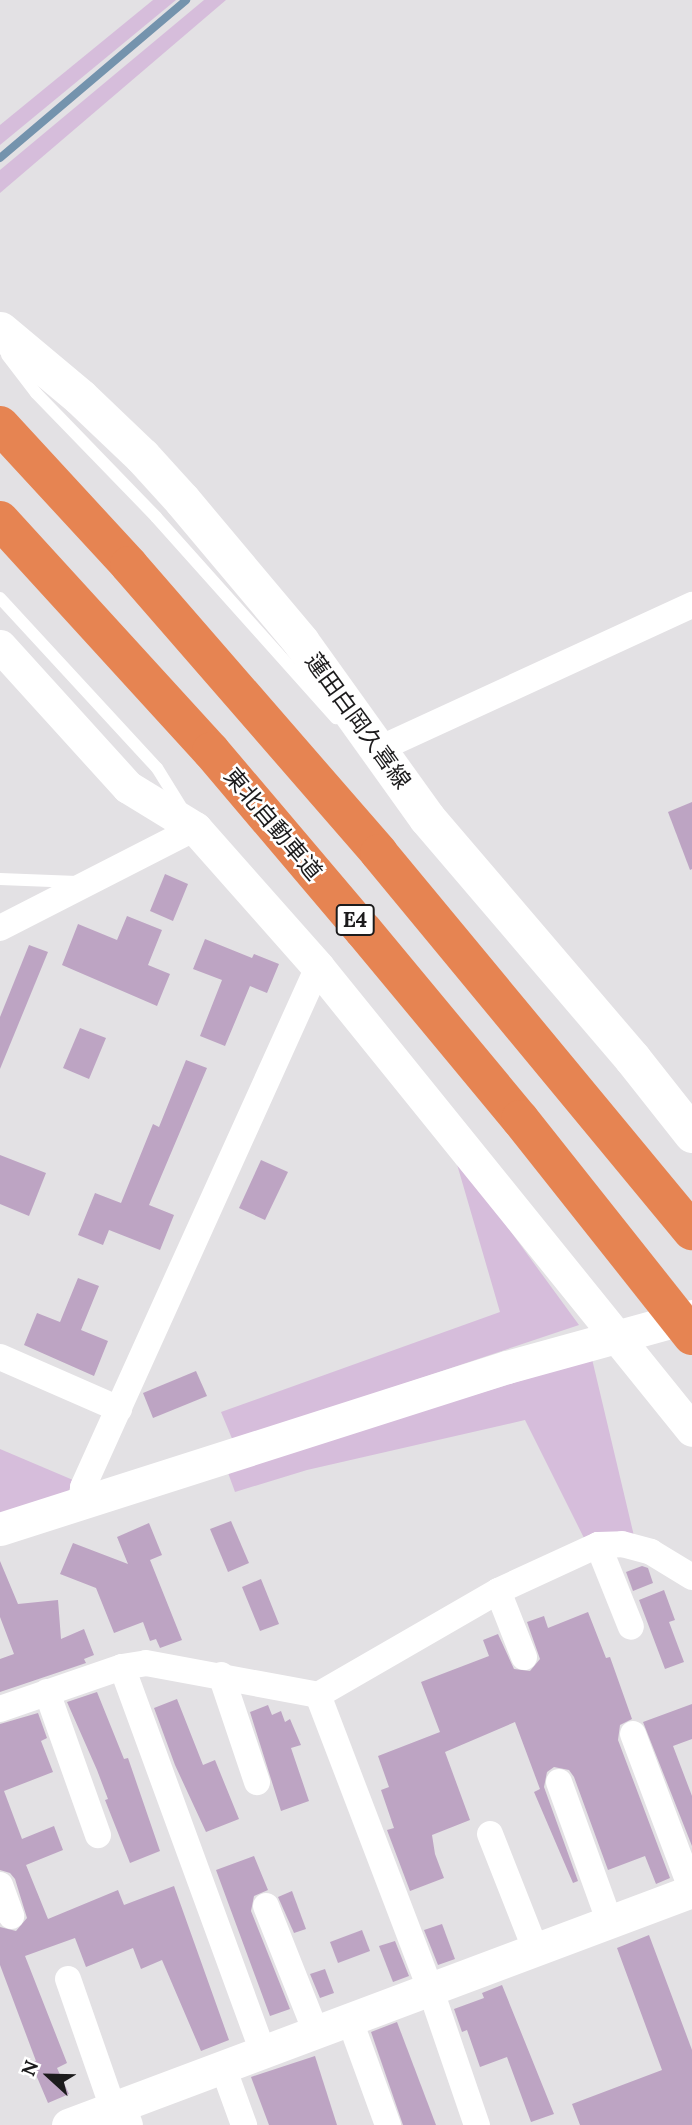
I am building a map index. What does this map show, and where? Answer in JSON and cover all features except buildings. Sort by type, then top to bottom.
[{"type":"highway","name":"E4","points":[[0,425],[129,565],[379,853],[692,1231]]},
{"type":"highway","name":"東北自動車道","points":[[0,520],[211,751],[363,930],[520,1119],[692,1336]]},
{"type":"main road","name":"蓮田白岡久喜線","points":[[0,330],[80,397],[142,456],[174,491],[301,642],[427,818],[632,1058],[692,1135]]},
{"type":"street","points":[[379,749],[692,605]]},
{"type":"street","points":[[0,646],[128,786],[195,828],[317,967],[692,1430]]},
{"type":"street","points":[[0,928],[195,828]]},
{"type":"street","points":[[86,1503],[83,1487],[317,967]]},
{"type":"street","points":[[0,1530],[507,1367],[692,1316]]},
{"type":"street","points":[[0,1357],[119,1409]]},
{"type":"street","points":[[0,1709],[122,1667],[146,1663],[318,1695],[498,1591],[598,1545],[622,1544],[651,1552],[692,1577]]},
{"type":"street","points":[[598,1545],[631,1627]]},
{"type":"street","points":[[498,1591],[524,1657]]},
{"type":"street","points":[[122,1667],[263,2052]]},
{"type":"street","points":[[221,1675],[257,1782]]},
{"type":"street","points":[[47,1692],[98,1835]]},
{"type":"street","points":[[318,1695],[431,1991],[477,2125]]},
{"type":"street","points":[[68,2125],[122,2113],[223,2067],[692,1891],[633,1734]]},
{"type":"street","points":[[559,1782],[610,1923]]},
{"type":"street","points":[[490,1834],[536,1951]]},
{"type":"street","points":[[0,1885],[11,1916]]},
{"type":"street","points":[[266,1906],[316,2032]]},
{"type":"street","points":[[68,1979],[122,2113]]},
{"type":"street","points":[[349,2018],[388,2125]]},
{"type":"street","points":[[223,2067],[244,2125]]},
{"type":"lane","points":[[0,343],[36,394],[156,517],[322,704],[344,726],[379,749]]},
{"type":"lane","points":[[0,598],[157,768],[195,828]]},
{"type":"lane","points":[[0,879],[89,882]]},
{"type":"shaded area","points":[[153,0],[176,0],[0,145],[0,125]]},
{"type":"shaded area","points":[[204,0],[226,0],[0,193],[0,170]]},
{"type":"shaded area","points":[[454,1154],[579,1325],[233,1441],[221,1412],[500,1312]]},
{"type":"shaded area","points":[[592,1359],[634,1536],[584,1538],[525,1420],[307,1470],[235,1492],[227,1470]]},
{"type":"shaded area","points":[[0,1449],[73,1480],[65,1500],[0,1516]]},
{"type":"waterway","points":[[0,158],[186,0]]}]
